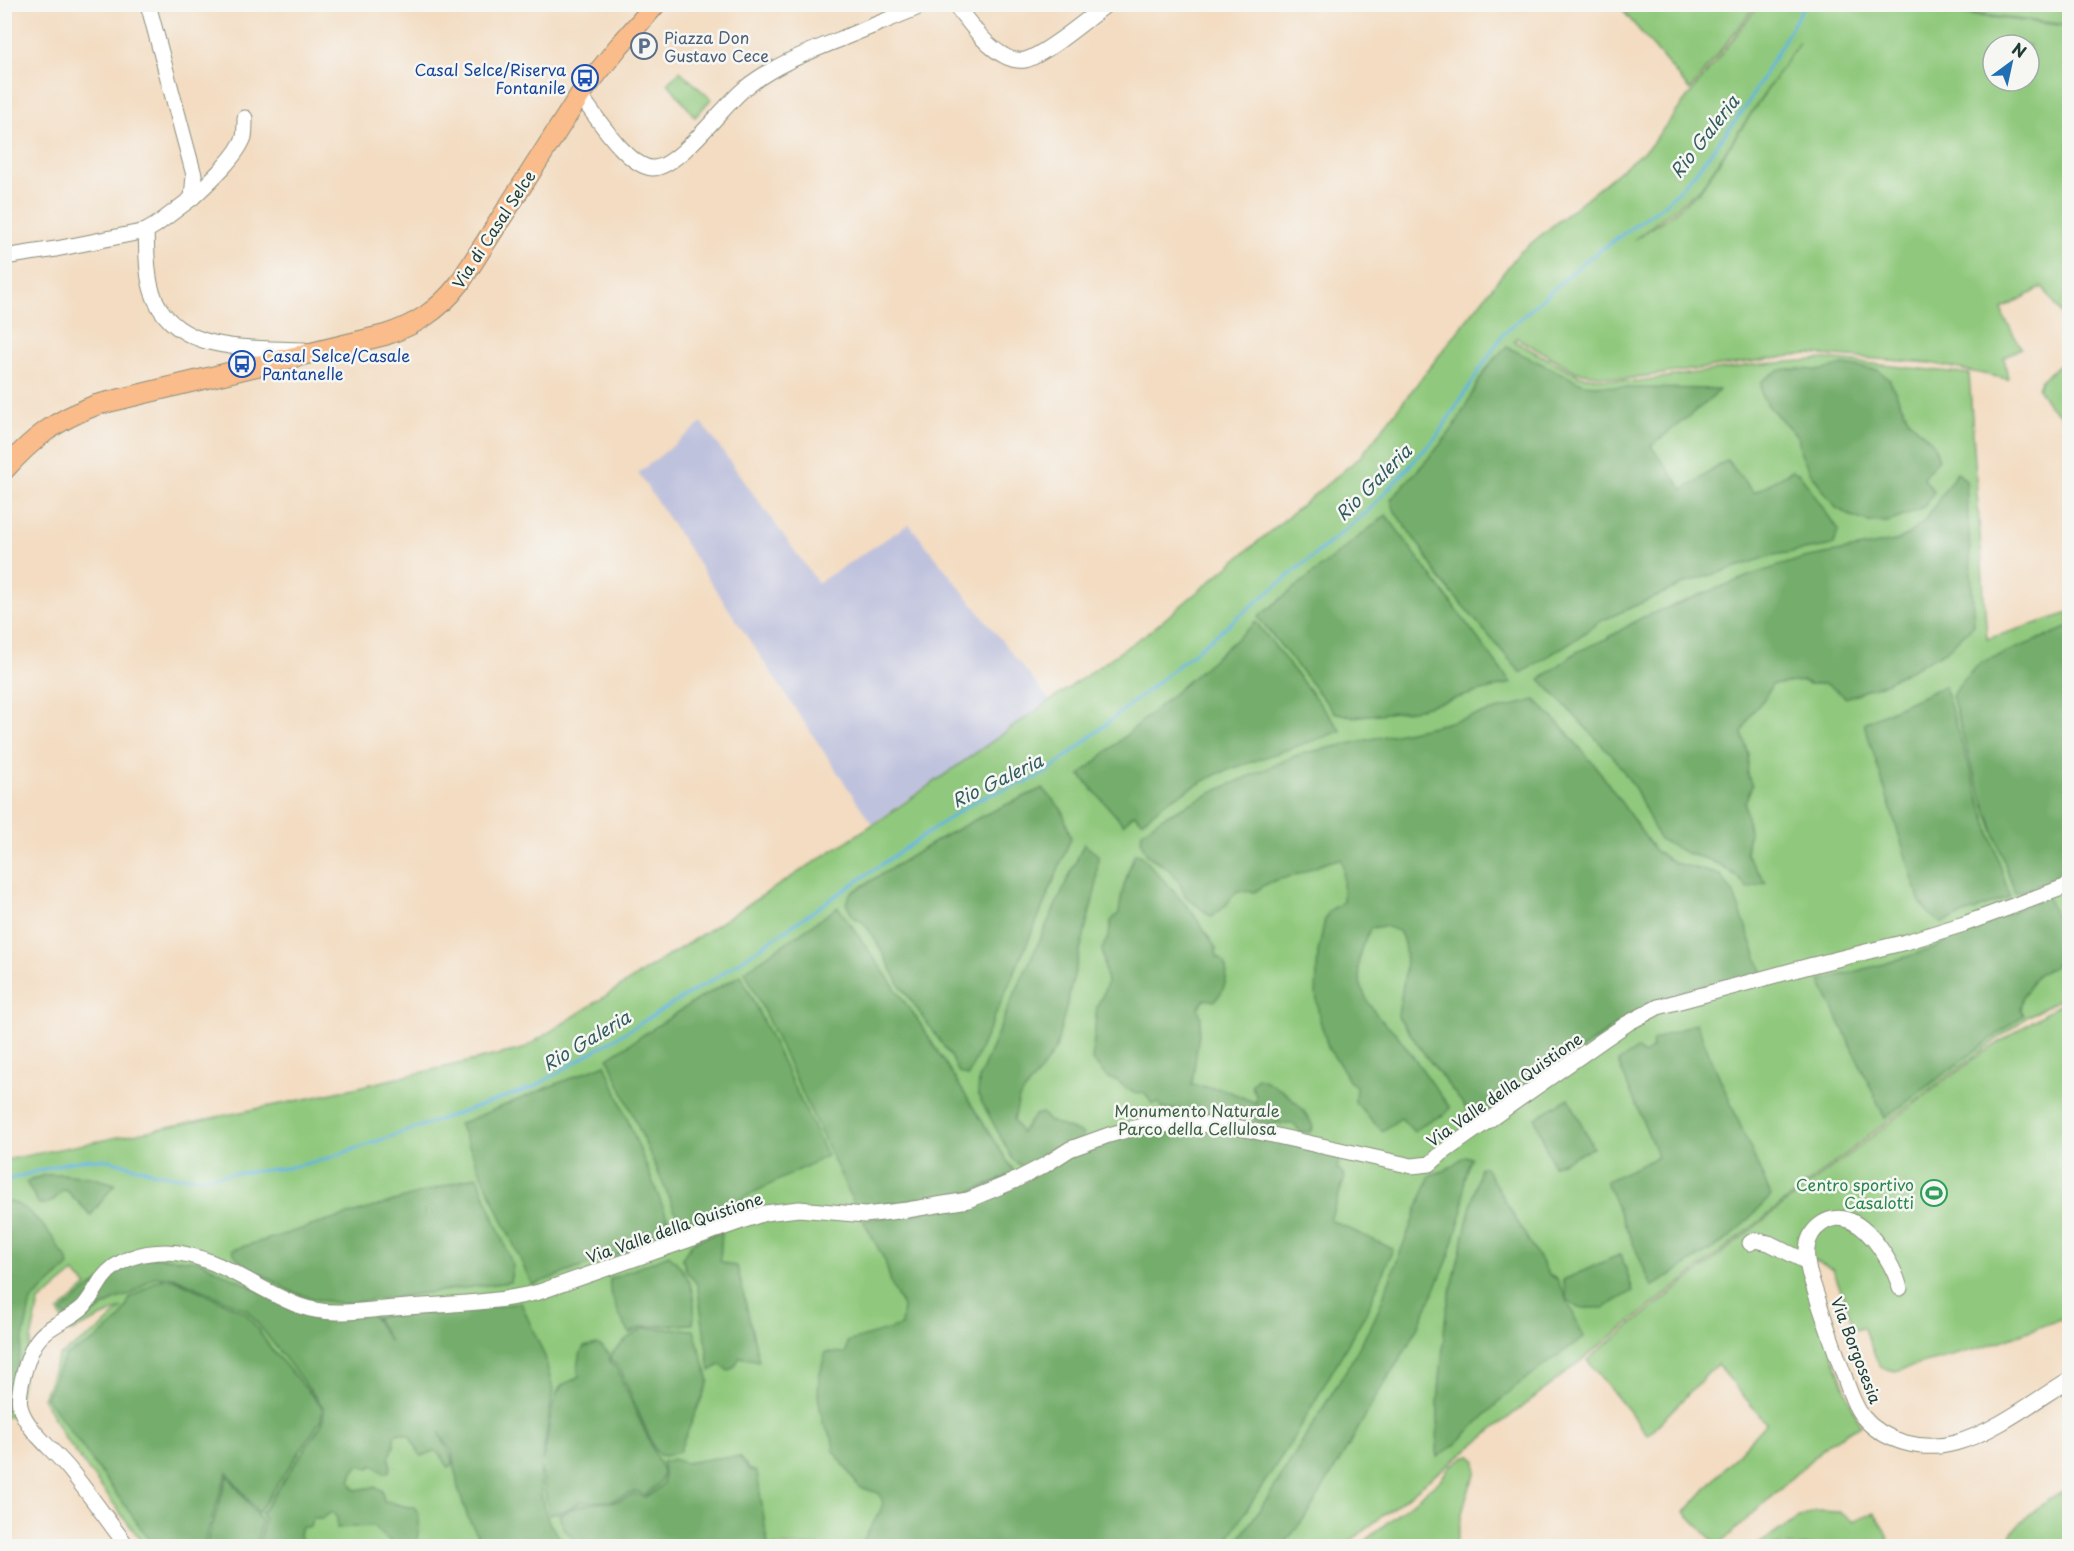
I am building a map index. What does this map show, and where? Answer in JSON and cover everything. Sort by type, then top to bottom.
[{"type":"main road","name":"Via di Casal Selce","points":[[4,470],[40,433],[68,416],[96,405],[404,329],[423,319],[446,300],[464,277],[580,95],[656,4]]},
{"type":"street","points":[[148,4],[193,165],[192,198]]},
{"type":"street","points":[[580,95],[624,152],[633,160],[647,167],[662,166],[672,161],[743,90],[769,73],[819,48],[926,4]]},
{"type":"street","points":[[954,4],[993,48],[1006,57],[1020,60],[1031,58],[1059,40],[1107,4]]},
{"type":"street","points":[[4,257],[146,231],[192,198],[231,157],[244,135],[245,118]]},
{"type":"street","points":[[146,231],[151,289],[163,313],[177,328],[194,338],[211,343],[319,351]]},
{"type":"street","name":"Via Valle della Quistione","points":[[127,1546],[71,1471],[28,1423],[19,1401],[28,1358],[40,1337],[78,1311],[111,1269],[135,1256],[164,1252],[196,1257],[300,1306],[321,1311],[463,1304],[517,1298],[539,1292],[765,1213],[799,1209],[865,1215],[968,1200],[1014,1181],[1070,1149],[1145,1125],[1232,1126],[1383,1161],[1420,1166],[1430,1164],[1628,1023],[1658,1008],[1813,964],[1906,942],[1964,924],[2070,885]]},
{"type":"street","name":"Via Borgosesia","points":[[1900,1288],[1895,1272],[1861,1227],[1838,1218],[1824,1221],[1816,1229],[1807,1245],[1807,1262],[1828,1331],[1857,1406],[1872,1426],[1893,1439],[1925,1446],[1956,1443],[1987,1430],[2070,1379]]},
{"type":"street","points":[[1750,1243],[1755,1240],[1768,1243],[1807,1262]]},
{"type":"shaded area","points":[[702,423],[818,583],[909,524],[1050,701],[872,824],[638,473]]},
{"type":"green space","points":[[1618,5],[1756,5],[1690,90]]},
{"type":"green space","name":"Monumento Naturale Parco della Cellulosa","points":[[1759,5],[1875,5],[2069,26],[2069,325],[2043,287],[2002,309],[2021,348],[2004,357],[2008,379],[1930,363],[1807,354],[1625,379],[1577,372],[1517,338],[1514,341],[1580,376],[1632,382],[1753,365],[1825,359],[1969,374],[1987,639],[2069,613],[2069,994],[2027,1017],[1880,1127],[1344,1546],[145,1546],[64,1437],[43,1398],[59,1356],[98,1331],[122,1308],[70,1332],[58,1312],[87,1286],[74,1273],[39,1302],[15,1415],[5,1417],[5,1160],[315,1097],[523,1049],[880,820],[1154,628],[1361,456],[1518,254],[1650,146]],"holes":[[[1799,42],[1700,191],[1667,218],[1635,239],[1700,189]]]},
{"type":"green space","points":[[1898,5],[2069,5],[2069,25]]},
{"type":"green space","points":[[680,71],[711,99],[695,117],[668,83]]},
{"type":"green space","points":[[1507,347],[1583,384],[1630,388],[1719,389],[1713,397],[1651,446],[1683,490],[1727,460],[1754,493],[1792,470],[1800,474],[1838,530],[1834,545],[1774,555],[1686,583],[1599,622],[1521,673],[1439,578],[1395,512],[1391,499],[1446,438],[1483,374]]},
{"type":"green space","points":[[2069,357],[2069,423],[2048,404],[2038,388],[2041,380]]},
{"type":"green space","points":[[1843,365],[1878,370],[1889,379],[1909,420],[1933,443],[1939,459],[1923,477],[1934,492],[1925,506],[1888,522],[1868,522],[1836,508],[1811,473],[1801,454],[1798,437],[1762,397],[1761,382],[1776,372],[1789,369],[1822,370]]},
{"type":"green space","points":[[1957,472],[1966,481],[1974,625],[1946,651],[1885,683],[1846,698],[1823,684],[1810,684],[1803,681],[1772,685],[1751,714],[1742,733],[1749,755],[1747,774],[1752,785],[1745,803],[1749,832],[1746,854],[1766,883],[1747,888],[1734,874],[1710,860],[1686,853],[1659,839],[1636,790],[1616,760],[1540,679],[1577,652],[1608,638],[1641,618],[1754,574],[1804,558],[1900,540],[1924,522]]},
{"type":"green space","points":[[1386,515],[1511,683],[1413,710],[1353,717],[1334,712],[1258,617]]},
{"type":"green space","points":[[1256,622],[1341,731],[1217,774],[1168,801],[1142,821],[1134,814],[1123,824],[1080,775]]},
{"type":"green space","points":[[2069,627],[2069,876],[2015,893],[1972,768],[1952,696],[1980,663]]},
{"type":"green space","points":[[1944,686],[2010,897],[1941,923],[1930,915],[1920,902],[1864,723]]},
{"type":"green space","points":[[1535,700],[1566,731],[1600,772],[1655,851],[1675,863],[1720,875],[1734,894],[1763,974],[1650,1003],[1476,1121],[1398,1016],[1406,961],[1403,940],[1399,931],[1384,926],[1371,928],[1362,947],[1358,970],[1367,1001],[1396,1033],[1450,1108],[1444,1115],[1427,1122],[1414,1132],[1401,1118],[1382,1131],[1355,1102],[1356,1086],[1349,1081],[1329,1050],[1319,1017],[1316,993],[1318,952],[1329,911],[1343,902],[1344,874],[1341,859],[1270,882],[1255,892],[1237,891],[1227,904],[1212,917],[1186,897],[1178,880],[1167,868],[1147,855],[1141,841],[1142,832],[1163,817],[1213,792],[1300,754],[1438,725]]},
{"type":"green space","points":[[1043,788],[1062,810],[1071,838],[1035,926],[968,1076],[959,1073],[950,1055],[900,985],[875,939],[863,922],[853,917],[846,903],[851,893],[939,839]]},
{"type":"green space","points":[[1084,844],[1098,855],[1096,887],[1056,1048],[1019,1098],[1014,1120],[1021,1133],[1035,1115],[1042,1113],[1049,1121],[1083,1134],[1082,1141],[1043,1163],[1023,1167],[1013,1160],[978,1095],[979,1078],[1010,1004]]},
{"type":"green space","points":[[1135,853],[1142,856],[1192,912],[1216,948],[1217,957],[1226,968],[1225,984],[1220,994],[1214,1001],[1205,999],[1198,1008],[1201,1017],[1192,1085],[1223,1089],[1256,1103],[1256,1094],[1251,1086],[1257,1078],[1265,1081],[1290,1097],[1304,1111],[1313,1127],[1310,1132],[1301,1132],[1293,1124],[1281,1124],[1278,1121],[1273,1126],[1233,1111],[1221,1114],[1163,1109],[1158,1103],[1152,1104],[1145,1093],[1136,1094],[1118,1081],[1108,1078],[1092,1060],[1097,1005],[1107,983],[1102,949],[1109,935],[1111,921],[1119,913],[1125,882]]},
{"type":"green space","points":[[2047,897],[2063,932],[2063,951],[2054,967],[2038,974],[2023,996],[2020,1009],[2023,1015],[1885,1118],[1820,981],[1935,948],[1957,934]]},
{"type":"green space","points":[[838,907],[919,1022],[1015,1173],[964,1195],[926,1198],[857,1210],[745,971]]},
{"type":"green space","points":[[741,975],[827,1156],[682,1227],[608,1058],[698,999]]},
{"type":"green space","name":"Centro sportivo Casalotti","points":[[2069,998],[2069,1316],[1985,1347],[1895,1371],[1880,1367],[1863,1327],[1855,1329],[1833,1269],[1803,1255],[1836,1366],[1860,1425],[1829,1443],[1718,1546],[1685,1512],[1766,1423],[1717,1364],[1648,1435],[1587,1360],[1922,1098],[1981,1054]]},
{"type":"green space","points":[[1696,1023],[1771,1196],[1731,1237],[1652,1287],[1606,1181],[1658,1157],[1618,1062],[1637,1049],[1643,1055],[1652,1048],[1653,1040]]},
{"type":"green space","points":[[605,1064],[674,1234],[532,1285],[459,1124]]},
{"type":"green space","points":[[1569,1098],[1593,1148],[1553,1166],[1535,1118]]},
{"type":"green space","points":[[1225,1131],[1341,1155],[1337,1168],[1345,1177],[1330,1220],[1393,1249],[1366,1313],[1293,1439],[1223,1546],[860,1546],[883,1503],[879,1493],[859,1487],[834,1451],[832,1437],[823,1424],[818,1396],[819,1376],[826,1352],[846,1353],[847,1342],[901,1326],[903,1307],[892,1286],[885,1261],[863,1220],[920,1213],[1072,1152],[1132,1132]]},
{"type":"green space","points":[[1465,1156],[1471,1158],[1464,1179],[1463,1209],[1449,1257],[1408,1346],[1308,1513],[1283,1546],[1234,1546],[1271,1493],[1348,1367],[1375,1318],[1430,1175],[1444,1171]]},
{"type":"green space","points":[[1480,1167],[1485,1167],[1549,1275],[1557,1279],[1584,1337],[1512,1389],[1455,1445],[1437,1457],[1438,1402],[1446,1312]]},
{"type":"green space","points":[[45,1175],[90,1177],[115,1184],[91,1215],[67,1191],[63,1190],[50,1202],[39,1204],[26,1182]]},
{"type":"green space","points":[[477,1176],[513,1266],[510,1282],[343,1304],[308,1297],[285,1289],[243,1264],[232,1250]]},
{"type":"green space","points":[[5,1201],[26,1209],[38,1220],[67,1257],[69,1266],[31,1301],[8,1409],[5,1410]]},
{"type":"green space","points":[[722,1231],[720,1261],[737,1266],[759,1361],[740,1357],[729,1371],[720,1365],[710,1371],[697,1284],[687,1272],[682,1258],[693,1242]]},
{"type":"green space","points":[[1621,1254],[1633,1291],[1604,1308],[1578,1308],[1567,1299],[1563,1280]]},
{"type":"green space","points":[[669,1255],[683,1270],[691,1286],[694,1304],[693,1324],[643,1327],[630,1333],[613,1299],[610,1279]]},
{"type":"green space","points":[[145,1256],[199,1261],[278,1300],[371,1313],[390,1342],[376,1318],[396,1313],[436,1314],[521,1303],[545,1357],[553,1390],[542,1461],[556,1396],[562,1386],[579,1376],[578,1361],[584,1347],[597,1344],[609,1353],[610,1362],[617,1369],[663,1472],[661,1480],[645,1495],[636,1491],[611,1501],[580,1502],[567,1510],[549,1515],[541,1468],[540,1481],[547,1516],[566,1546],[484,1546],[468,1518],[458,1488],[452,1451],[439,1432],[453,1464],[449,1468],[441,1455],[435,1451],[421,1456],[409,1435],[400,1433],[394,1436],[394,1446],[389,1459],[391,1467],[388,1473],[384,1473],[374,1465],[369,1468],[359,1465],[353,1472],[350,1482],[355,1490],[374,1487],[382,1490],[384,1501],[414,1507],[419,1520],[416,1544],[395,1546],[373,1526],[337,1528],[337,1518],[332,1512],[323,1518],[313,1518],[310,1527],[301,1527],[299,1534],[305,1546],[259,1546],[264,1519],[261,1514],[323,1422],[324,1408],[247,1310],[173,1277],[154,1277],[130,1295],[116,1299],[73,1327],[62,1312],[92,1286]]},
{"type":"green space","points":[[174,1279],[246,1313],[273,1351],[322,1407],[321,1420],[258,1513],[227,1472],[203,1546],[154,1546],[46,1397],[65,1356],[94,1341],[120,1319],[130,1298],[158,1280]]},
{"type":"green space","points":[[645,1328],[694,1330],[709,1381],[679,1452],[666,1456],[659,1455],[654,1448],[619,1367],[611,1360],[612,1353],[629,1337]]},
{"type":"green space","points":[[1466,1456],[1471,1456],[1476,1461],[1476,1471],[1465,1501],[1455,1546],[1354,1546],[1363,1542],[1441,1479],[1450,1466]]},
{"type":"green space","points":[[740,1457],[749,1469],[757,1472],[768,1546],[573,1546],[574,1540],[564,1528],[559,1515],[576,1507],[618,1501],[635,1494],[645,1497],[660,1487],[664,1480],[662,1462],[673,1459],[686,1463]]},
{"type":"green space","points":[[228,1475],[261,1521],[256,1546],[206,1546]]},
{"type":"green space","points":[[2062,1492],[2069,1493],[2069,1546],[2006,1546],[2022,1522],[2037,1508]]},
{"type":"green space","points":[[1816,1511],[1840,1512],[1853,1521],[1875,1513],[1892,1546],[1756,1546],[1797,1519]]},
{"type":"waterway","name":"Rio Galeria","points":[[4,1181],[65,1163],[90,1159],[109,1160],[178,1177],[200,1177],[287,1168],[326,1159],[534,1087],[714,979],[970,804],[1046,773],[1366,513],[1437,436],[1503,334],[1584,262],[1666,203],[1695,173],[1745,108],[1805,4]]},
{"type":"place","name":"Piazza Don Gustavo Cece","points":[[644,46]]},
{"type":"place","name":"Casal Selce/Riserva Fontanile","points":[[585,78]]},
{"type":"place","name":"Casal Selce/Casale Pantanelle","points":[[242,364]]},
{"type":"place","name":"Centro sportivo Casalotti","points":[[1934,1193]]}]
